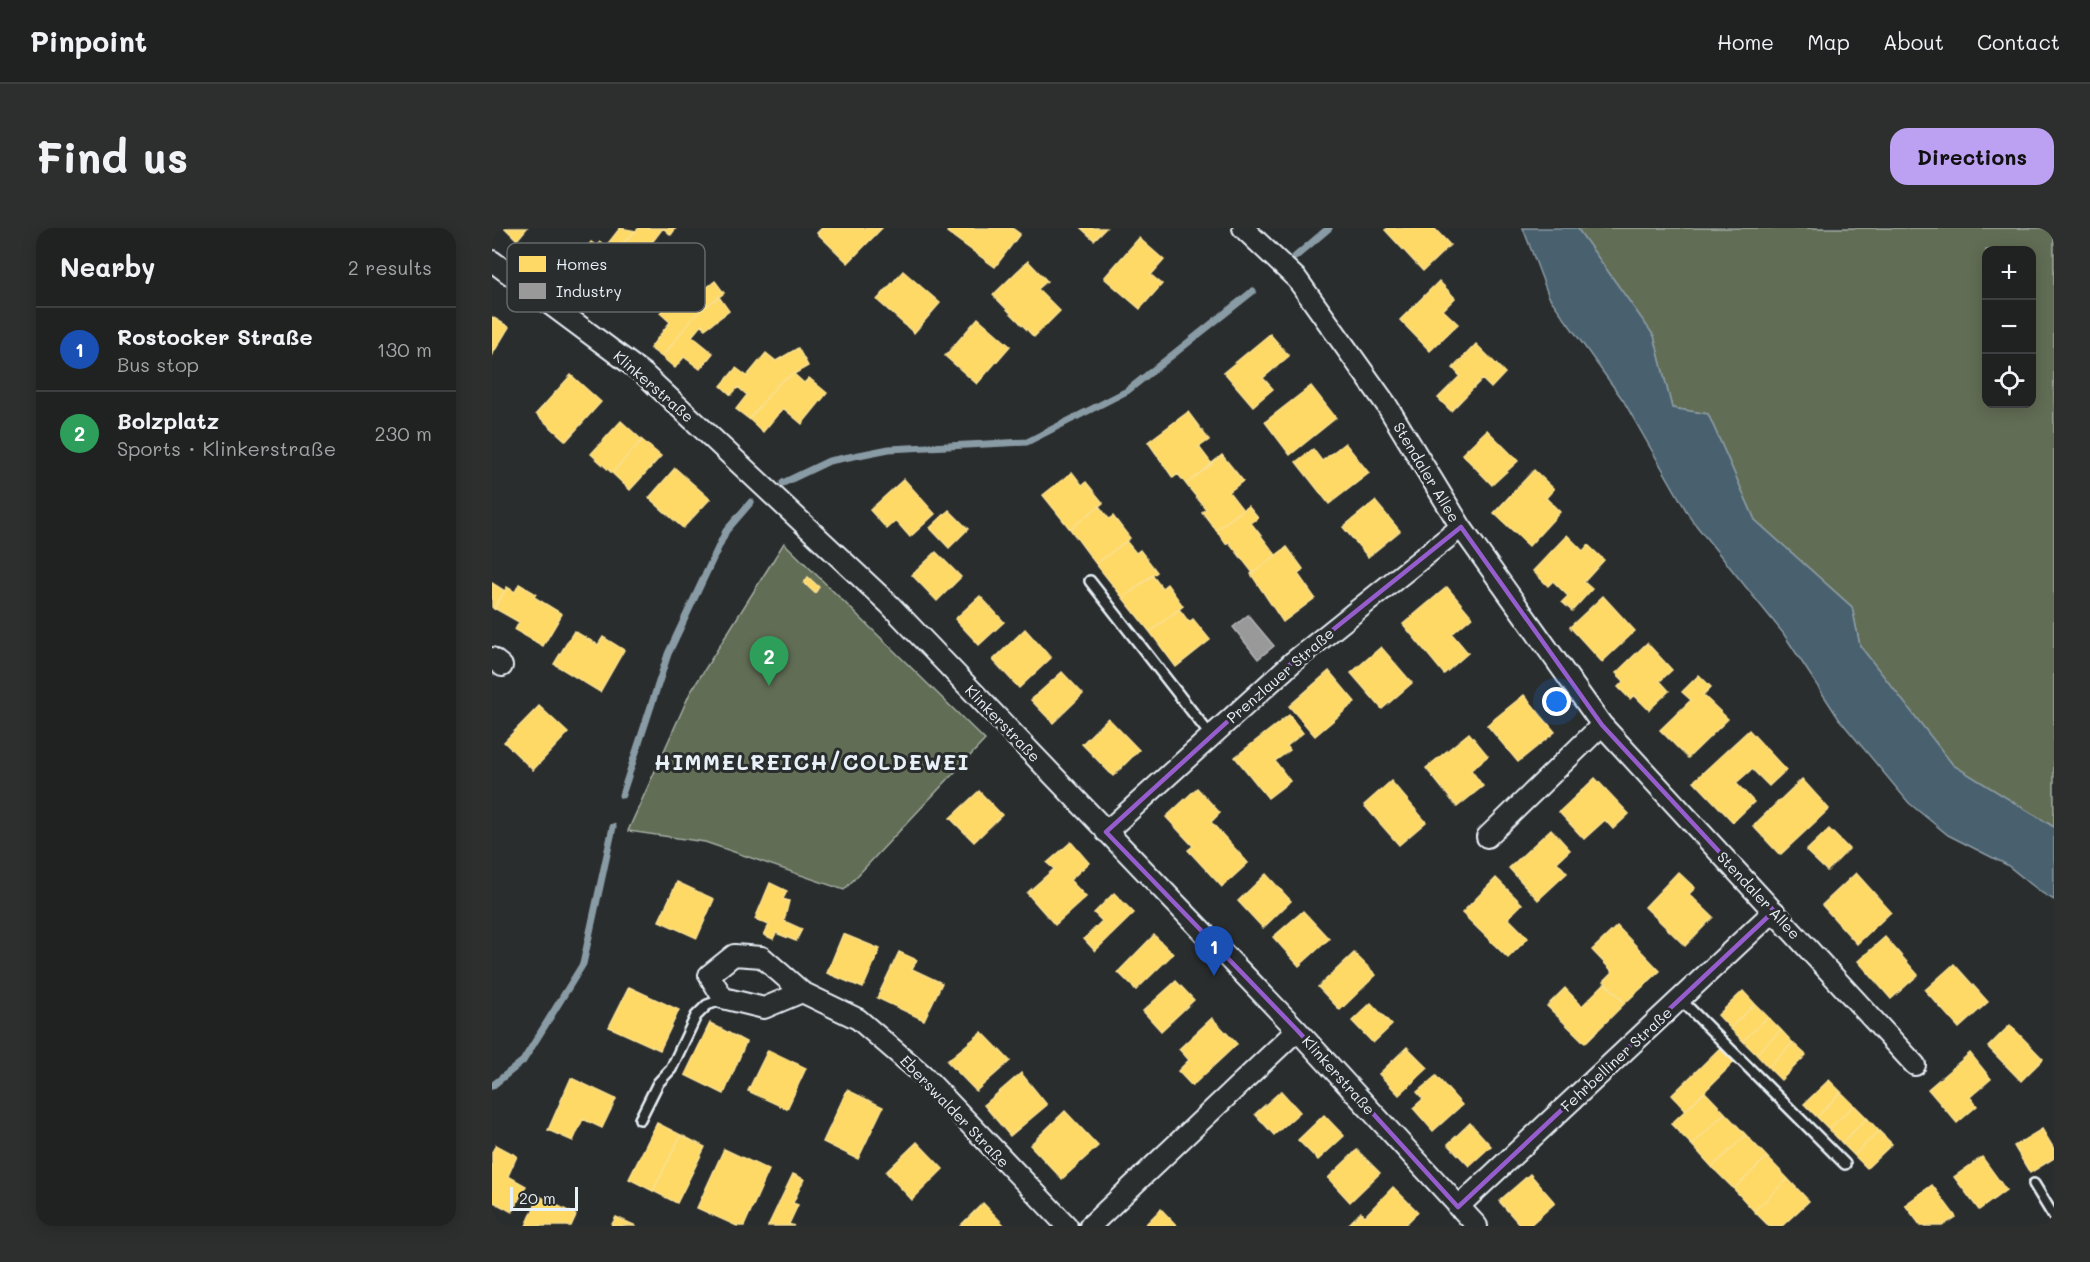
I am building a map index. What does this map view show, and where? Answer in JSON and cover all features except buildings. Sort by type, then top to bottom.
[{"type":"street","name":"Stendaler Allee","points":[[1243,228],[1297,279],[1386,404],[1461,527],[1602,725],[1915,1065]]},
{"type":"street","name":"Klinkerstraße","points":[[492,261],[507,272]]},
{"type":"street","name":"Klinkerstraße","points":[[561,312],[644,374],[788,507],[897,613],[1297,1030],[1477,1226]]},
{"type":"street","name":"Prenzlauer Straße","points":[[1106,832],[1293,661],[1461,527]]},
{"type":"street","points":[[1487,837],[1602,725]]},
{"type":"street","name":"Fehrbelliner Straße","points":[[1458,1207],[1774,911]]},
{"type":"street","name":"Eberswalder Straße","points":[[724,999],[709,975],[734,955],[762,957],[802,992],[858,1019],[922,1074],[1067,1226]]},
{"type":"street","points":[[724,999],[764,1008],[802,992]]},
{"type":"street","points":[[1090,1226],[1297,1030]]},
{"type":"lane","points":[[1090,581],[1212,736]]},
{"type":"lane","points":[[640,1119],[658,1083],[671,1069],[696,1016],[707,1005],[724,999]]},
{"type":"lane","points":[[1680,999],[1845,1164]]},
{"type":"lane","points":[[2034,1184],[2054,1216]]},
{"type":"highlighted area","points":[[1461,527],[1602,725],[1774,911],[1458,1207],[1297,1030],[1106,832],[1294,661]]},
{"type":"green space","points":[[1577,228],[2054,228],[2054,827],[1953,765],[1860,646],[1852,607],[1755,520],[1708,414],[1672,408],[1654,336]]},
{"type":"green space","points":[[784,543],[985,740],[844,890],[705,842],[628,831],[690,693]]},
{"type":"water","points":[[1523,228],[1577,228],[1654,336],[1672,408],[1708,414],[1755,520],[1852,607],[1860,646],[1953,765],[2054,827],[2054,900],[2007,865],[1948,835],[1909,803],[1839,719],[1783,633],[1691,519],[1623,400],[1549,297]]},
{"type":"waterway","points":[[1295,257],[1329,228]]},
{"type":"waterway","points":[[783,483],[829,461],[889,449],[1027,442],[1127,391],[1253,291]]},
{"type":"waterway","points":[[622,795],[668,654],[726,531],[751,502]]},
{"type":"waterway","points":[[492,1086],[523,1061],[583,964],[613,827]]},
{"type":"place","name":"Bolzplatz","points":[[769,686]]},
{"type":"place","name":"Rostocker Straße","points":[[1214,976]]},
{"type":"district","name":"HIMMELREICH/COLDEWEI","points":[[812,761]]}]
